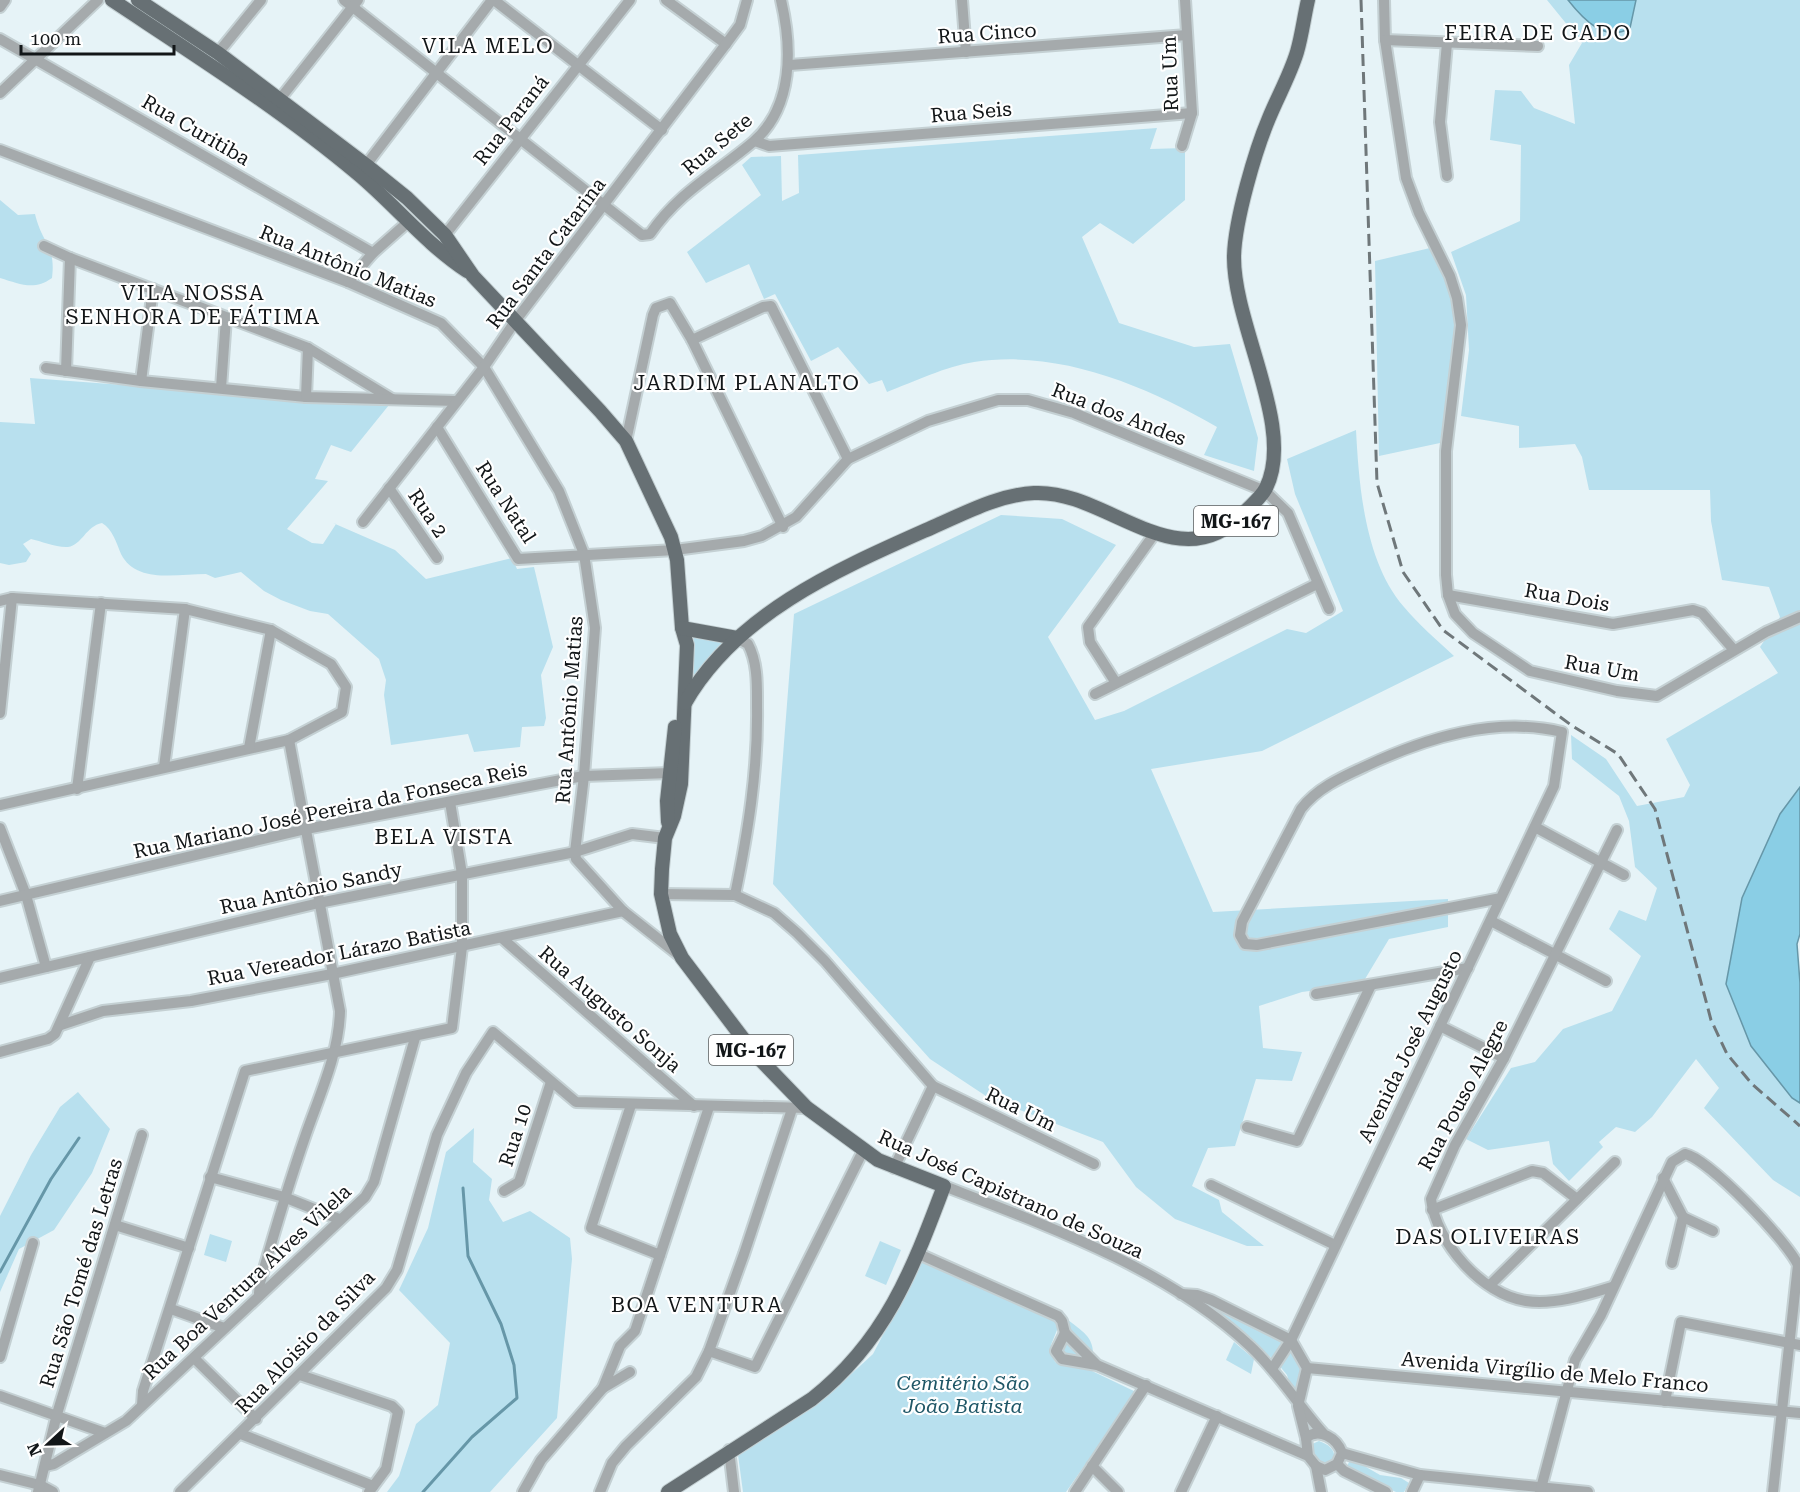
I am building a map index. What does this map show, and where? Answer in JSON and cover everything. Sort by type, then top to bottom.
[{"type":"main road","name":"Rua José Capistrano de Souza","points":[[112,0],[276,104],[366,165],[445,235],[473,276],[626,441],[675,550],[682,628],[687,645],[681,784],[674,816],[667,832]]},
{"type":"main road","name":"Rua José Capistrano de Souza","points":[[138,0],[218,53],[358,174],[442,255],[473,276]]},
{"type":"main road","name":"MG-167","points":[[676,724],[684,705],[703,674],[737,638],[825,578],[886,548],[1007,497],[1038,493],[1060,494],[1155,533],[1189,540],[1206,539],[1228,529],[1265,491],[1275,455],[1274,432],[1241,312],[1236,275],[1236,240],[1257,152],[1297,53],[1308,0]]},
{"type":"main road","points":[[144,21],[153,10]]},
{"type":"main road","name":"Rua José Capistrano de Souza","points":[[682,628],[678,646],[676,724],[661,894],[670,934],[682,958],[754,1053],[807,1108],[863,1151],[894,1168],[944,1186]]},
{"type":"main road","points":[[682,628],[737,638]]},
{"type":"main road","name":"MG-167","points":[[682,759],[688,720],[723,651]]},
{"type":"main road","points":[[670,773],[681,784]]},
{"type":"main road","points":[[668,1492],[729,1450],[812,1399],[851,1365],[879,1330],[919,1254],[944,1186]]},
{"type":"street","points":[[0,7],[6,0]]},
{"type":"street","points":[[0,93],[98,0]]},
{"type":"street","points":[[218,53],[261,0]]},
{"type":"street","points":[[366,165],[493,0],[662,130]]},
{"type":"street","name":"Rua Paraná","points":[[445,235],[577,64],[630,0]]},
{"type":"street","points":[[666,0],[726,44]]},
{"type":"street","name":"Rua Santa Catarina","points":[[363,522],[484,367],[516,320],[740,25],[747,0]]},
{"type":"street","name":"Rua Sete","points":[[606,204],[642,235],[650,234],[667,209],[755,141],[782,97],[790,65],[781,0]]},
{"type":"street","points":[[962,0],[966,52]]},
{"type":"street","name":"Rua Um","points":[[1182,146],[1192,113],[1185,0]]},
{"type":"street","points":[[1384,0],[1385,40],[1406,178],[1419,213],[1450,276],[1457,298],[1461,325],[1446,451],[1448,596]]},
{"type":"street","points":[[276,104],[352,2],[437,72],[606,204]]},
{"type":"street","name":"Rua Cinco","points":[[790,65],[1187,35]]},
{"type":"street","name":"Rua Curitiba","points":[[0,39],[373,253]]},
{"type":"street","points":[[1385,40],[1538,46]]},
{"type":"street","points":[[1447,43],[1440,122],[1447,176]]},
{"type":"street","name":"Rua Seis","points":[[755,141],[769,146],[1192,113]]},
{"type":"street","name":"Rua Antônio Matias","points":[[0,150],[348,282],[441,323],[484,367],[559,491],[584,554],[595,628],[584,776],[575,852]]},
{"type":"street","points":[[348,282],[373,253],[408,222]]},
{"type":"street","points":[[44,246],[70,258],[308,348],[392,399]]},
{"type":"street","points":[[66,371],[70,258]]},
{"type":"street","points":[[141,381],[153,289]]},
{"type":"street","points":[[626,441],[656,308],[670,303],[692,340],[783,527]]},
{"type":"street","points":[[692,340],[763,307],[771,306],[848,459]]},
{"type":"street","points":[[221,388],[226,318]]},
{"type":"street","points":[[306,397],[308,348]]},
{"type":"street","points":[[46,368],[141,381],[306,397],[457,401]]},
{"type":"street","name":"Rua dos Andes","points":[[675,550],[744,541],[783,527],[808,507],[848,459],[928,421],[998,399],[1028,400],[1074,413],[1265,491]]},
{"type":"street","name":"Rua Natal","points":[[437,427],[518,559],[675,550]]},
{"type":"street","name":"Rua 2","points":[[389,488],[437,558]]},
{"type":"street","points":[[1265,491],[1288,513],[1329,609]]},
{"type":"street","points":[[1116,683],[1090,642],[1088,627],[1155,533]]},
{"type":"street","points":[[1095,694],[1317,584]]},
{"type":"street","name":"Rua Um","points":[[1448,596],[1455,614],[1473,633],[1512,661],[1550,677],[1617,691],[1657,696],[1766,632],[1800,617]]},
{"type":"street","name":"Rua Dois","points":[[1448,596],[1613,624],[1693,610],[1702,613],[1734,651]]},
{"type":"street","points":[[0,601],[12,598],[185,609],[271,630],[331,664],[346,687],[342,712],[290,740],[0,805]]},
{"type":"street","points":[[0,713],[12,598]]},
{"type":"street","points":[[77,789],[101,603]]},
{"type":"street","points":[[164,767],[185,609]]},
{"type":"street","points":[[249,748],[271,630]]},
{"type":"street","points":[[735,895],[750,822],[758,755],[755,663],[748,644],[737,638]]},
{"type":"street","name":"Avenida José Augusto","points":[[1272,1369],[1291,1340],[1502,898],[1554,786],[1562,732],[1545,728],[1501,728],[1443,736],[1411,745],[1323,788],[1309,798],[1301,809],[1242,922],[1240,935],[1245,944],[1257,945],[1502,898]]},
{"type":"street","points":[[259,1293],[284,1197],[333,1055],[340,1011],[290,740]]},
{"type":"street","name":"Rua Mariano José Pereira da Fonseca Reis","points":[[0,901],[306,829],[584,776],[670,773]]},
{"type":"street","points":[[142,1405],[143,1391],[245,1071],[415,1038],[452,1028],[462,947],[462,874],[450,802]]},
{"type":"street","points":[[1535,827],[1624,875]]},
{"type":"street","points":[[0,828],[26,895],[46,967]]},
{"type":"street","name":"Rua Pouso Alegre","points":[[1432,1210],[1431,1199],[1438,1182],[1504,1058],[1617,830]]},
{"type":"street","name":"Rua Antônio Sandy","points":[[0,978],[319,903],[575,852],[632,834],[667,832]]},
{"type":"street","points":[[575,852],[576,859],[623,911],[682,958]]},
{"type":"street","points":[[661,894],[735,895],[774,913],[804,940],[933,1086],[894,1168]]},
{"type":"street","name":"Rua Vereador Lárazo Batista","points":[[61,1025],[103,1011],[191,1001],[332,975],[623,911]]},
{"type":"street","points":[[1491,921],[1606,981]]},
{"type":"street","name":"Rua Augusto Sonja","points":[[503,939],[694,1106]]},
{"type":"street","points":[[1,1055],[48,1039],[55,1034],[90,957]]},
{"type":"street","points":[[1316,994],[1468,968]]},
{"type":"street","points":[[1247,1127],[1297,1141],[1371,985]]},
{"type":"street","points":[[1440,1026],[1504,1058]]},
{"type":"street","name":"Rua Aloisio da Silva","points":[[180,1492],[241,1434],[386,1287],[397,1270],[437,1135],[466,1073],[493,1032],[552,1082]]},
{"type":"street","name":"Rua Boa Ventura Alves Vilela","points":[[45,1466],[54,1464],[126,1420],[194,1358],[259,1293],[371,1191],[415,1038]]},
{"type":"street","points":[[552,1082],[576,1102],[807,1108]]},
{"type":"street","name":"Rua 10","points":[[504,1191],[519,1182],[552,1082]]},
{"type":"street","name":"Rua Um","points":[[933,1086],[1094,1164]]},
{"type":"street","points":[[631,1105],[591,1228],[660,1255]]},
{"type":"street","points":[[603,1388],[620,1346],[635,1330],[709,1107]]},
{"type":"street","points":[[600,1492],[612,1463],[696,1377],[709,1351],[792,1108]]},
{"type":"street","name":"Rua São Tomé das Letras","points":[[39,1489],[57,1414],[142,1135]]},
{"type":"street","points":[[709,1351],[755,1367],[863,1151]]},
{"type":"street","points":[[1541,1490],[1575,1360],[1601,1314],[1663,1178],[1672,1162],[1685,1154],[1696,1158],[1726,1181],[1795,1259],[1798,1271],[1795,1344],[1782,1412],[1773,1492]]},
{"type":"street","points":[[1490,1285],[1616,1162]]},
{"type":"street","points":[[1577,1199],[1544,1173],[1532,1171],[1432,1210],[1449,1248],[1490,1285],[1514,1299],[1529,1301],[1581,1296],[1612,1287]]},
{"type":"street","points":[[210,1177],[284,1197],[339,1219]]},
{"type":"street","points":[[1663,1178],[1683,1217],[1713,1231]]},
{"type":"street","points":[[1211,1185],[1335,1245]]},
{"type":"street","name":"Rua José Capistrano de Souza","points":[[944,1186],[1119,1259],[1203,1308],[1250,1346],[1272,1369],[1298,1406],[1306,1438]]},
{"type":"street","points":[[1672,1263],[1683,1217]]},
{"type":"street","points":[[115,1225],[189,1248]]},
{"type":"street","points":[[0,1357],[33,1243]]},
{"type":"street","points":[[919,1254],[1058,1316],[1062,1321],[1065,1334],[1097,1365]]},
{"type":"street","name":"Rua José Capistrano de Souza","points":[[1181,1294],[1197,1295],[1211,1300],[1291,1340]]},
{"type":"street","points":[[1203,1308],[1211,1300]]},
{"type":"street","points":[[171,1309],[224,1328]]},
{"type":"street","points":[[1665,1401],[1681,1322],[1795,1344]]},
{"type":"street","points":[[1065,1334],[1056,1351],[1062,1359],[1097,1365],[1308,1456],[1316,1466],[1325,1470],[1334,1466]]},
{"type":"street","points":[[1291,1340],[1307,1368]]},
{"type":"street","points":[[194,1358],[256,1419]]},
{"type":"street","name":"Rua José Capistrano de Souza","points":[[1298,1406],[1307,1368]]},
{"type":"street","name":"Avenida Virgílio de Melo Franco","points":[[1307,1368],[1800,1413]]},
{"type":"street","points":[[523,1492],[541,1460],[603,1388],[630,1372]]},
{"type":"street","points":[[241,1434],[371,1489],[386,1469],[398,1412],[392,1406],[300,1375]]},
{"type":"street","points":[[1075,1492],[1146,1385]]},
{"type":"street","points":[[0,1396],[57,1414],[105,1433]]},
{"type":"street","points":[[1298,1406],[1323,1433],[1340,1447],[1342,1453]]},
{"type":"street","points":[[1181,1492],[1217,1416]]},
{"type":"street","points":[[1308,1456],[1306,1438],[1311,1434],[1323,1433]]},
{"type":"street","points":[[729,1450],[734,1492]]},
{"type":"street","points":[[1342,1453],[1420,1475],[1541,1490],[1588,1492]]},
{"type":"street","points":[[1321,1492],[1342,1453]]},
{"type":"street","points":[[1316,1466],[1321,1492]]},
{"type":"street","points":[[1334,1466],[1386,1492]]},
{"type":"street","points":[[1092,1467],[1118,1492]]},
{"type":"street","points":[[0,1475],[53,1492]]},
{"type":"street","points":[[1412,1492],[1420,1475]]},
{"type":"green space","points":[[1547,0],[1800,0],[1800,787],[1780,814],[1792,1098],[1800,1103],[1800,1197],[1773,1180],[1704,1108],[1719,1088],[1696,1059],[1652,1117],[1635,1132],[1616,1127],[1599,1142],[1603,1147],[1569,1181],[1553,1164],[1549,1141],[1488,1150],[1466,1139],[1511,1068],[1535,1062],[1563,1029],[1612,1011],[1641,956],[1609,929],[1619,910],[1646,921],[1657,888],[1635,867],[1629,821],[1619,796],[1572,759],[1571,735],[1606,759],[1637,806],[1684,797],[1690,785],[1666,739],[1778,673],[1760,647],[1780,617],[1769,587],[1722,580],[1711,521],[1710,490],[1589,490],[1582,457],[1575,444],[1519,448],[1519,426],[1461,416],[1469,350],[1466,295],[1451,252],[1520,221],[1521,145],[1490,140],[1495,90],[1521,91],[1534,108],[1575,124],[1569,65],[1582,43]]},
{"type":"green space","points":[[1157,128],[1150,149],[1185,148],[1185,200],[1133,244],[1100,223],[1082,237],[1119,323],[1194,347],[1230,344],[1258,438],[1254,471],[1204,455],[1217,427],[1160,397],[1131,385],[1069,366],[1006,359],[974,362],[941,371],[887,392],[882,380],[869,384],[838,347],[811,361],[775,294],[764,299],[749,264],[706,283],[687,252],[761,195],[742,165],[751,157],[781,156],[782,201],[799,193],[798,155]]},
{"type":"green space","points":[[0,200],[18,215],[35,214],[52,258],[52,278],[33,285],[0,278]]},
{"type":"green space","points":[[1430,248],[1453,296],[1456,344],[1440,443],[1379,456],[1375,261]]},
{"type":"green space","points":[[30,378],[389,405],[351,452],[331,445],[315,479],[328,481],[287,529],[312,543],[323,544],[336,524],[395,550],[426,579],[512,558],[517,569],[534,567],[553,647],[541,675],[546,718],[544,726],[522,727],[520,747],[474,752],[468,734],[391,745],[384,695],[386,680],[379,659],[328,614],[310,611],[281,600],[264,591],[241,572],[215,578],[206,574],[171,576],[147,574],[137,570],[121,554],[112,533],[102,523],[92,528],[73,546],[64,547],[31,539],[23,544],[31,554],[26,562],[9,565],[0,563],[0,422],[35,424]]},
{"type":"green space","points":[[1356,430],[1359,475],[1366,523],[1380,568],[1404,607],[1454,656],[1262,751],[1151,769],[1213,912],[1448,899],[1448,927],[1389,939],[1362,984],[1302,992],[1259,1006],[1263,1048],[1302,1052],[1292,1081],[1256,1079],[1235,1146],[1208,1148],[1192,1186],[1219,1200],[1222,1212],[1264,1246],[1247,1246],[1175,1219],[1136,1187],[1103,1142],[989,1098],[930,1059],[773,884],[794,614],[1001,515],[1062,519],[1116,545],[1048,637],[1095,720],[1124,711],[1287,629],[1306,633],[1343,611],[1295,494],[1287,459]]},
{"type":"green space","points":[[694,632],[727,638],[697,675],[692,673]]},
{"type":"green space","points":[[78,1092],[110,1129],[92,1173],[54,1230],[19,1249],[0,1292],[0,1216],[31,1155],[60,1107]]},
{"type":"green space","points":[[474,1128],[473,1162],[492,1179],[489,1200],[503,1222],[530,1211],[570,1238],[572,1259],[557,1418],[490,1492],[387,1492],[399,1476],[416,1424],[438,1405],[450,1343],[399,1290],[428,1228],[446,1152]]},
{"type":"green space","points":[[210,1234],[232,1241],[226,1262],[204,1255]]},
{"type":"green space","points":[[880,1241],[901,1250],[886,1285],[865,1276]]},
{"type":"green space","name":"Cemitério São João Batista","points":[[921,1262],[1061,1320],[1051,1345],[1055,1362],[1090,1371],[1056,1361],[1052,1346],[1062,1322],[1068,1320],[1090,1341],[1093,1353],[1092,1371],[1136,1392],[1066,1492],[743,1492],[738,1455],[836,1388],[873,1354]]},
{"type":"green space","points":[[1215,1308],[1285,1344],[1274,1360]]},
{"type":"green space","points":[[1234,1342],[1254,1359],[1251,1374],[1226,1360]]},
{"type":"green space","points":[[1289,1347],[1301,1368],[1297,1389],[1291,1388],[1287,1375],[1278,1364]]},
{"type":"green space","points":[[1319,1441],[1333,1452],[1335,1459],[1329,1464],[1318,1461],[1312,1453],[1310,1445]]},
{"type":"green space","points":[[1354,1460],[1380,1475],[1401,1478],[1409,1483],[1404,1492],[1396,1492],[1346,1469],[1349,1462]]},
{"type":"shaded area","points":[[1568,0],[1636,0],[1630,28],[1612,33],[1603,31],[1580,15]]},
{"type":"shaded area","points":[[1800,787],[1800,934],[1797,944],[1800,983],[1800,1103],[1792,1098],[1751,1046],[1726,984],[1742,898],[1780,814]]},
{"type":"waterway","points":[[0,1272],[51,1179],[79,1138]]},
{"type":"waterway","points":[[423,1492],[472,1437],[517,1398],[514,1365],[501,1324],[468,1256],[463,1188]]},
{"type":"railway","points":[[1361,0],[1377,483],[1403,572],[1443,630],[1571,725],[1618,754],[1655,809],[1711,1020],[1727,1054],[1752,1084],[1800,1126]]},
{"type":"district","name":"FEIRA DE GADO","points":[[1538,33]]},
{"type":"district","name":"VILA MELO","points":[[488,46]]},
{"type":"district","name":"VILA NOSSA SENHORA DE FÁTIMA","points":[[193,305]]},
{"type":"district","name":"JARDIM PLANALTO","points":[[747,383]]},
{"type":"district","name":"BELA VISTA","points":[[444,837]]},
{"type":"district","name":"DAS OLIVEIRAS","points":[[1488,1237]]},
{"type":"district","name":"BOA VENTURA","points":[[697,1305]]}]
